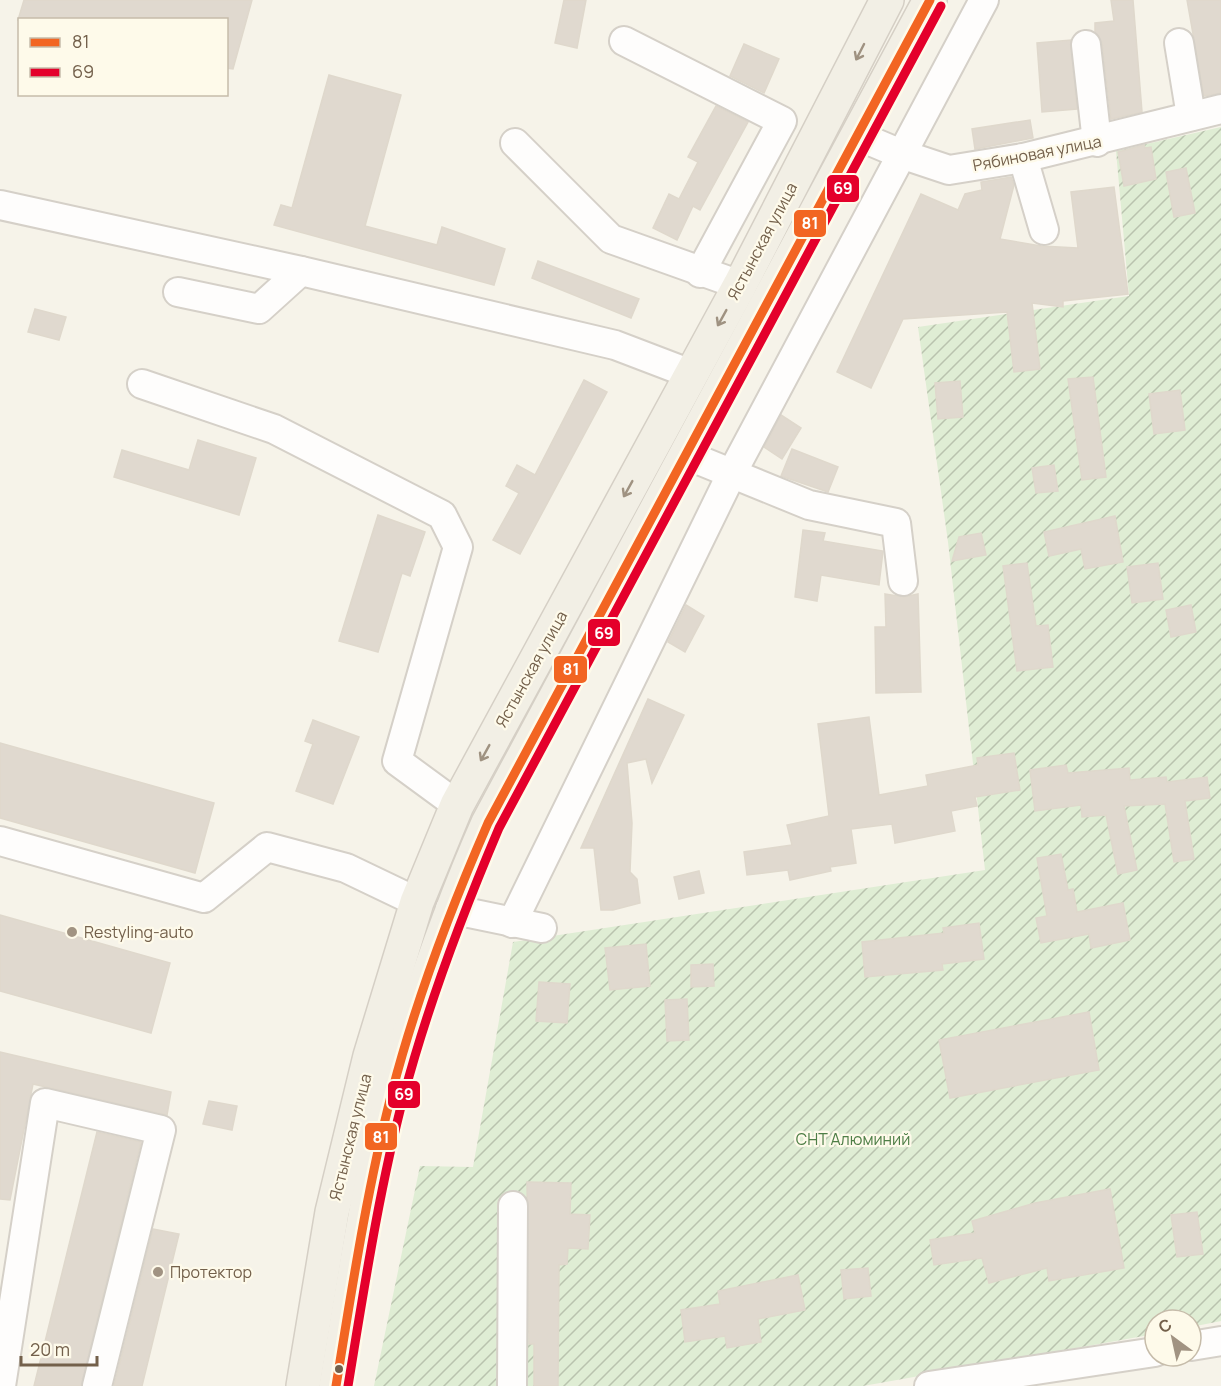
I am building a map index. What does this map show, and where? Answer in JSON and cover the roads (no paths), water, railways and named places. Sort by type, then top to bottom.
[{"type":"main road","name":"Ястынская улица","points":[[303,1386],[332,1212],[370,1056],[417,902],[457,805],[740,285],[887,0]]},
{"type":"main road","name":"Ястынская улица","points":[[336,1386],[364,1218],[403,1052],[450,909],[488,823],[684,454],[930,0]]},
{"type":"street","points":[[512,923],[732,473],[984,0]]},
{"type":"street","points":[[624,41],[782,121],[700,273]]},
{"type":"street","points":[[1179,43],[1191,116]]},
{"type":"street","points":[[1086,45],[1098,142]]},
{"type":"street","name":"Рябиновая улица","points":[[856,135],[901,154],[949,170],[1023,158],[1098,142],[1221,109]]},
{"type":"street","points":[[515,143],[611,239],[700,273],[740,285]]},
{"type":"street","points":[[1023,158],[1044,230]]},
{"type":"street","points":[[0,206],[301,271],[615,345],[691,374]]},
{"type":"street","points":[[178,292],[259,309],[301,271]]},
{"type":"street","points":[[142,384],[274,429],[442,515],[458,547],[397,761],[457,805]]},
{"type":"street","points":[[684,454],[809,505],[896,523],[903,581]]},
{"type":"street","points":[[0,841],[204,898],[267,847],[346,868],[417,902]]},
{"type":"street","points":[[450,909],[542,928]]},
{"type":"street","points":[[1,1386],[45,1103],[161,1130],[97,1386]]},
{"type":"street","points":[[512,1386],[513,1206]]},
{"type":"street","points":[[1203,1344],[1221,1341]]},
{"type":"street","points":[[929,1386],[1143,1354]]},
{"type":"place","name":"Restyling-auto","points":[[72,932]]},
{"type":"place","name":"Протектор","points":[[158,1272]]},
{"type":"park label","name":"СНТ Алюминий","points":[[853,1139]]}]
